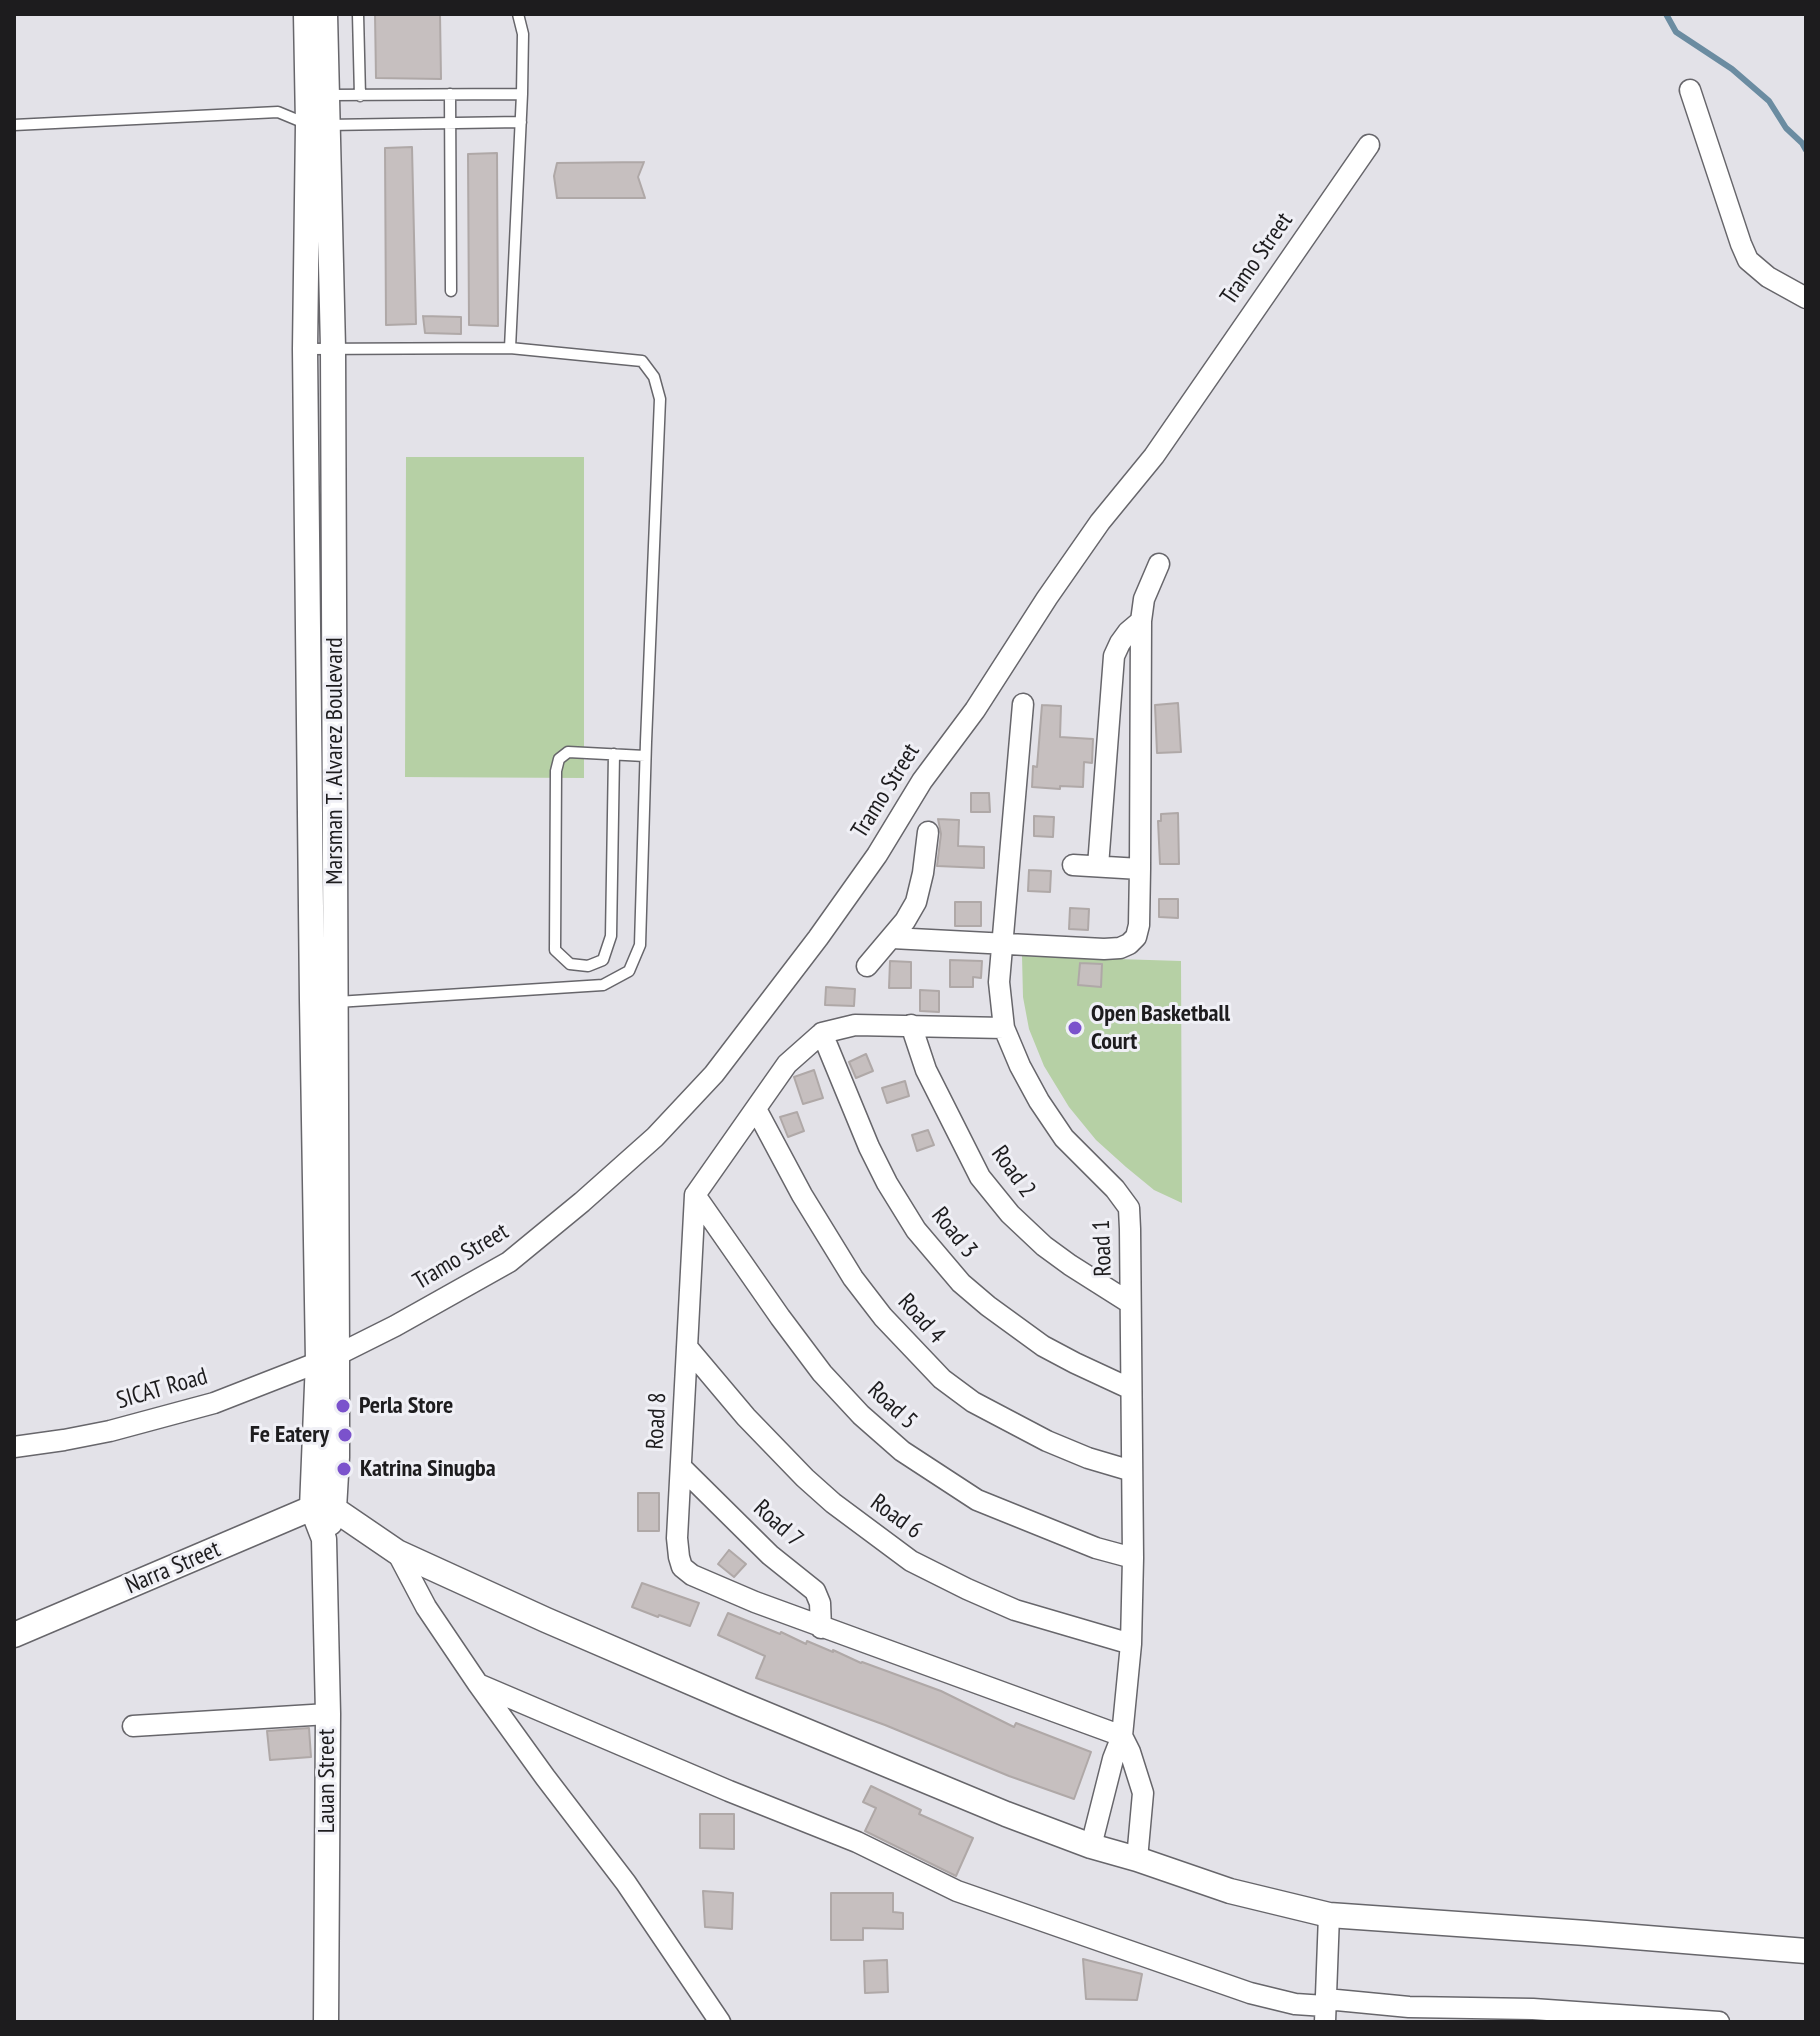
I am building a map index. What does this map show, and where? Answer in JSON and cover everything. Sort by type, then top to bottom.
[{"type":"street","name":"Marsman T. Alvarez Boulevard","points":[[306,14],[300,102],[318,125],[333,348],[324,1001]]},
{"type":"street","name":"Marsman T. Alvarez Boulevard","points":[[300,102],[325,14]]},
{"type":"street","points":[[1690,90],[1748,260],[1768,277],[1806,298]]},
{"type":"street","name":"Marsman T. Alvarez Boulevard","points":[[318,125],[305,349],[324,1001],[328,1358],[337,1457],[323,1508]]},
{"type":"street","name":"Tramo Street","points":[[328,1358],[408,1319],[509,1262],[632,1158],[714,1074],[877,855],[922,781],[975,710],[1047,598],[1100,522],[1154,456],[1369,145]]},
{"type":"street","points":[[892,938],[1104,949],[1120,948],[1136,937],[1140,869],[1141,621],[1144,599],[1159,564]]},
{"type":"street","points":[[1098,866],[1114,656],[1128,632],[1141,621]]},
{"type":"street","name":"Road 1","points":[[1023,704],[999,982],[1004,1028],[1026,1078],[1064,1138],[1115,1189],[1129,1208],[1133,1558],[1131,1644],[1122,1736]]},
{"type":"street","points":[[867,966],[892,938],[916,902],[928,832]]},
{"type":"street","points":[[1073,865],[1140,869]]},
{"type":"street","points":[[695,1195],[787,1064],[822,1033],[855,1025],[1004,1028]]},
{"type":"street","name":"Road 2","points":[[911,1025],[926,1070],[980,1177],[1010,1214],[1044,1246],[1130,1303]]},
{"type":"street","name":"Road 3","points":[[822,1033],[887,1183],[916,1230],[961,1283],[1043,1346],[1131,1389]]},
{"type":"street","name":"Road 4","points":[[756,1109],[802,1195],[853,1278],[883,1317],[942,1379],[973,1402],[1047,1441],[1132,1471]]},
{"type":"street","name":"Road 8","points":[[695,1195],[677,1538],[682,1567],[705,1581],[821,1628],[1122,1736]]},
{"type":"street","name":"Road 5","points":[[695,1195],[822,1373],[861,1415],[902,1451],[977,1500],[1096,1548],[1133,1558]]},
{"type":"street","name":"Road 6","points":[[687,1347],[746,1417],[805,1478],[833,1503],[911,1561],[1015,1610],[1131,1644]]},
{"type":"street","name":"SICAT Road","points":[[14,1447],[110,1431],[214,1403],[328,1358]]},
{"type":"street","name":"Road 7","points":[[681,1467],[770,1555],[815,1591],[820,1603],[821,1628]]},
{"type":"street","points":[[323,1508],[397,1552],[741,1704],[1006,1814],[1091,1846],[1230,1891],[1329,1915],[1806,1951]]},
{"type":"street","name":"Lauan Street","points":[[323,1508],[328,1714],[326,2022]]},
{"type":"street","name":"Narra Street","points":[[14,1635],[323,1508]]},
{"type":"street","points":[[397,1552],[426,1607],[478,1684],[626,1883],[720,2022]]},
{"type":"street","points":[[478,1684],[857,1842],[957,1891],[1250,1993],[1325,2009],[1533,2009],[1719,2022]]},
{"type":"street","points":[[133,1726],[328,1714]]},
{"type":"street","points":[[1091,1846],[1113,1759],[1122,1736]]},
{"type":"street","points":[[1122,1736],[1143,1793],[1137,1859]]},
{"type":"street","points":[[1325,2009],[1329,1915]]},
{"type":"lane","points":[[358,14],[360,96]]},
{"type":"lane","points":[[510,348],[522,94],[523,34],[518,14]]},
{"type":"lane","points":[[450,94],[451,291]]},
{"type":"lane","points":[[14,125],[360,96],[522,94]]},
{"type":"lane","points":[[318,125],[521,122]]},
{"type":"lane","points":[[305,349],[510,348],[642,361],[654,377],[660,399],[640,945],[629,971],[603,985],[324,1001]]},
{"type":"lane","points":[[614,754],[611,936],[603,960],[588,966],[570,964],[555,950],[556,771],[559,759],[568,752],[614,754],[645,756]]},
{"type":"green space","points":[[406,457],[584,457],[584,778],[405,777]]},
{"type":"green space","points":[[1022,956],[1181,961],[1182,1203],[1154,1190],[1126,1167],[1096,1140],[1069,1107],[1044,1066],[1029,1029],[1023,997]]},
{"type":"building","points":[[375,14],[440,14],[441,79],[376,78]]},
{"type":"building","points":[[412,147],[416,324],[386,325],[385,148]]},
{"type":"building","points":[[497,153],[498,326],[469,325],[468,154]]},
{"type":"building","points":[[644,162],[638,177],[645,198],[557,198],[554,176],[557,163]]},
{"type":"building","points":[[423,316],[461,317],[461,334],[425,333]]},
{"type":"building","points":[[1178,703],[1181,752],[1157,753],[1155,705]]},
{"type":"building","points":[[1042,705],[1061,706],[1060,737],[1093,739],[1092,763],[1084,762],[1083,787],[1032,787],[1033,766],[1037,767]]},
{"type":"building","points":[[971,793],[989,793],[990,812],[971,812]]},
{"type":"building","points":[[1178,813],[1179,864],[1160,864],[1158,821],[1161,821],[1161,814]]},
{"type":"building","points":[[1034,816],[1054,817],[1053,837],[1034,836]]},
{"type":"building","points":[[938,819],[959,820],[958,846],[984,847],[984,868],[937,866],[941,834]]},
{"type":"building","points":[[1029,870],[1051,871],[1050,892],[1028,891]]},
{"type":"building","points":[[1159,899],[1178,899],[1178,918],[1159,917]]},
{"type":"building","points":[[955,902],[981,902],[981,926],[955,926]]},
{"type":"building","points":[[1070,908],[1089,909],[1088,930],[1069,929]]},
{"type":"building","points":[[950,960],[982,961],[981,978],[973,977],[973,987],[950,987]]},
{"type":"building","points":[[890,961],[911,962],[911,988],[889,988]]},
{"type":"building","points":[[1080,963],[1102,964],[1101,987],[1078,985]]},
{"type":"building","points":[[826,987],[855,989],[854,1006],[825,1005]]},
{"type":"building","points":[[920,990],[939,991],[939,1012],[920,1011]]},
{"type":"building","points":[[866,1054],[873,1071],[856,1078],[849,1062]]},
{"type":"building","points":[[814,1070],[823,1098],[803,1104],[794,1077]]},
{"type":"building","points":[[905,1081],[909,1096],[887,1103],[882,1088]]},
{"type":"building","points":[[797,1112],[804,1131],[788,1137],[780,1117]]},
{"type":"building","points":[[928,1130],[934,1145],[917,1151],[912,1135]]},
{"type":"building","points":[[638,1493],[659,1493],[659,1531],[638,1531]]},
{"type":"building","points":[[729,1550],[746,1564],[734,1577],[718,1564]]},
{"type":"building","points":[[642,1583],[699,1603],[690,1626],[632,1607]]},
{"type":"building","points":[[728,1613],[941,1691],[1014,1727],[1016,1723],[1091,1752],[1074,1799],[756,1678],[765,1656],[718,1635]]},
{"type":"building","points":[[309,1728],[311,1757],[270,1760],[267,1731]]},
{"type":"building","points":[[871,1786],[921,1810],[919,1814],[973,1838],[956,1876],[865,1831],[876,1808],[863,1802]]},
{"type":"building","points":[[700,1814],[734,1814],[734,1849],[700,1848]]},
{"type":"building","points":[[703,1891],[733,1893],[732,1929],[705,1927]]},
{"type":"building","points":[[831,1893],[893,1893],[893,1912],[903,1913],[903,1929],[863,1928],[863,1940],[831,1940]]},
{"type":"building","points":[[1083,1959],[1142,1974],[1137,2000],[1086,1999]]},
{"type":"building","points":[[887,1960],[888,1992],[865,1993],[864,1961]]},
{"type":"waterway","points":[[1666,14],[1676,32],[1732,69],[1769,101],[1786,128],[1806,150]]},
{"type":"place","name":"Open Basketball Court","points":[[1075,1028]]},
{"type":"place","name":"Perla Store","points":[[343,1406]]},
{"type":"place","name":"Fe Eatery","points":[[345,1435]]},
{"type":"place","name":"Katrina Sinugba","points":[[344,1469]]}]
